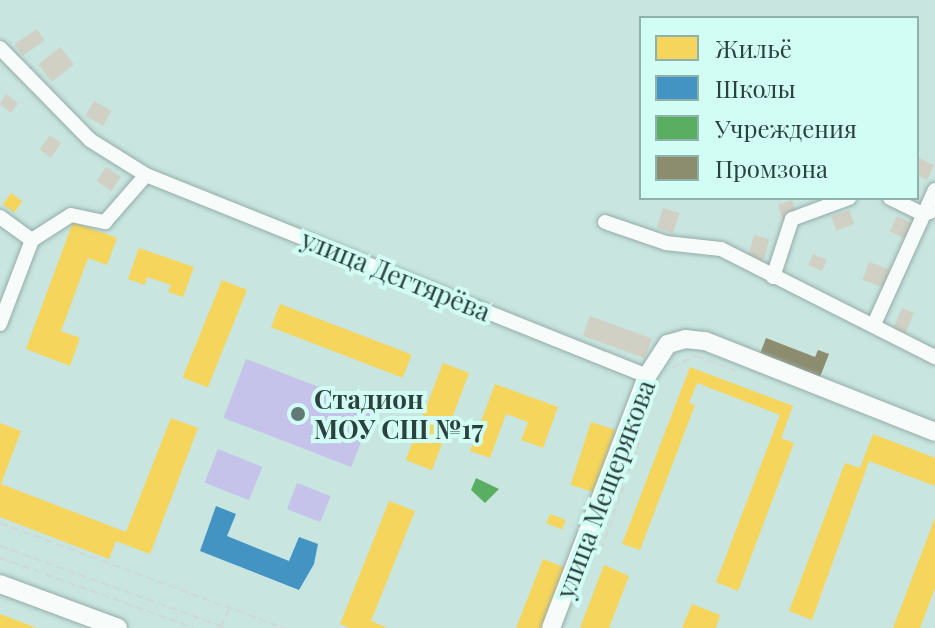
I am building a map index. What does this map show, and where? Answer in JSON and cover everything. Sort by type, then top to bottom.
[{"type":"street","name":"улица Дегтярёва","points":[[0,48],[90,140],[146,175],[647,376]]},
{"type":"street","points":[[0,217],[32,240],[43,238],[63,217],[105,222],[146,175]]},
{"type":"street","points":[[875,322],[929,212],[935,190]]},
{"type":"street","points":[[773,277],[792,219],[844,200]]},
{"type":"street","points":[[896,200],[929,212]]},
{"type":"street","points":[[605,222],[666,243],[721,249],[773,277],[875,322],[935,357]]},
{"type":"street","points":[[0,324],[32,240]]},
{"type":"street","name":"улица Мещерякова","points":[[551,628],[647,376],[668,344],[705,341],[935,432]]},
{"type":"street","points":[[0,584],[118,628]]},
{"type":"path","points":[[666,375],[678,361],[696,356],[741,373]]},
{"type":"path","points":[[601,550],[644,430]]},
{"type":"path","points":[[0,523],[284,628]]},
{"type":"path","points":[[0,546],[226,628]]},
{"type":"path","points":[[0,558],[194,628]]},
{"type":"path","points":[[221,627],[229,608]]},
{"type":"shaded area","name":"Стадион МОУ СШ №17","points":[[246,359],[374,408],[351,467],[223,418]]},
{"type":"shaded area","points":[[218,449],[263,467],[249,500],[205,482]]},
{"type":"shaded area","points":[[297,483],[331,496],[321,522],[287,509]]},
{"type":"building: Жильё","points":[[11,193],[22,201],[14,213],[3,204]]},
{"type":"building: Жильё","points":[[73,222],[117,238],[107,265],[88,258],[61,331],[80,338],[70,366],[26,349]]},
{"type":"building: Жильё","points":[[139,248],[194,267],[183,297],[168,292],[171,285],[147,277],[145,285],[128,279]]},
{"type":"building: Жильё","points":[[222,280],[247,290],[208,387],[183,377]]},
{"type":"building: Жильё","points":[[280,304],[412,355],[403,378],[271,327]]},
{"type":"building: Жильё","points":[[443,363],[469,373],[432,470],[406,460]]},
{"type":"building: Жильё","points":[[690,367],[793,406],[781,438],[794,443],[738,591],[716,582],[780,415],[697,383],[689,403],[695,405],[640,550],[622,544]]},
{"type":"building: Жильё","points":[[495,384],[558,407],[543,448],[521,440],[528,422],[506,414],[490,458],[470,451]]},
{"type":"building: Жильё","points":[[171,418],[198,428],[150,554],[116,541],[109,559],[0,517],[0,423],[21,431],[1,484],[126,532]]},
{"type":"building: Жильё","points":[[591,422],[615,430],[594,492],[571,485]]},
{"type":"building: Жильё","points":[[873,434],[935,458],[935,486],[869,461],[812,620],[789,611],[845,463],[860,468]]},
{"type":"building: Жильё","points":[[389,501],[415,511],[371,621],[388,628],[350,628],[340,624]]},
{"type":"building: Жильё","points":[[550,514],[566,520],[562,529],[546,523]]},
{"type":"building: Жильё","points":[[935,518],[935,588],[920,628],[893,628]]},
{"type":"building: Жильё","points":[[543,559],[569,569],[545,628],[516,628]]},
{"type":"building: Жильё","points":[[604,565],[629,576],[609,628],[580,628]]},
{"type":"building: Жильё","points":[[692,604],[720,615],[716,628],[682,628]]},
{"type":"building: Жильё","points":[[0,614],[37,628],[0,628]]},
{"type":"building: Школы","points":[[216,506],[236,514],[227,536],[289,561],[299,537],[318,544],[314,564],[299,590],[200,551]]},
{"type":"building: Учреждения","points":[[476,478],[499,489],[485,503],[471,490]]},
{"type":"building: Промзона","points":[[766,338],[815,357],[818,350],[829,354],[820,377],[760,354]]},
{"type":"building: Прочее","points":[[37,29],[45,41],[22,56],[15,44]]},
{"type":"building: Прочее","points":[[60,47],[74,64],[52,82],[38,65]]},
{"type":"building: Прочее","points":[[6,94],[18,103],[11,113],[0,104]]},
{"type":"building: Прочее","points":[[94,101],[111,111],[103,126],[86,116]]},
{"type":"building: Прочее","points":[[50,135],[61,143],[51,158],[39,150]]},
{"type":"building: Прочее","points":[[919,158],[934,165],[927,180],[919,176]]},
{"type":"building: Прочее","points":[[106,167],[121,177],[111,191],[96,181]]},
{"type":"building: Прочее","points":[[792,200],[797,215],[783,220],[778,205]]},
{"type":"building: Прочее","points":[[663,208],[679,213],[673,233],[657,228]]},
{"type":"building: Прочее","points":[[849,210],[854,224],[836,231],[831,216]]},
{"type":"building: Прочее","points":[[897,216],[912,223],[905,239],[890,231]]},
{"type":"building: Прочее","points":[[754,235],[769,239],[763,262],[748,258]]},
{"type":"building: Прочее","points":[[813,254],[827,260],[822,271],[808,265]]},
{"type":"building: Прочее","points":[[869,262],[891,270],[884,288],[863,280]]},
{"type":"building: Прочее","points":[[902,308],[914,313],[905,333],[893,328]]},
{"type":"building: Прочее","points":[[590,316],[652,339],[645,358],[583,336]]},
{"type":"place","name":"Стадион МОУ СШ №17","points":[[298,414]]}]
